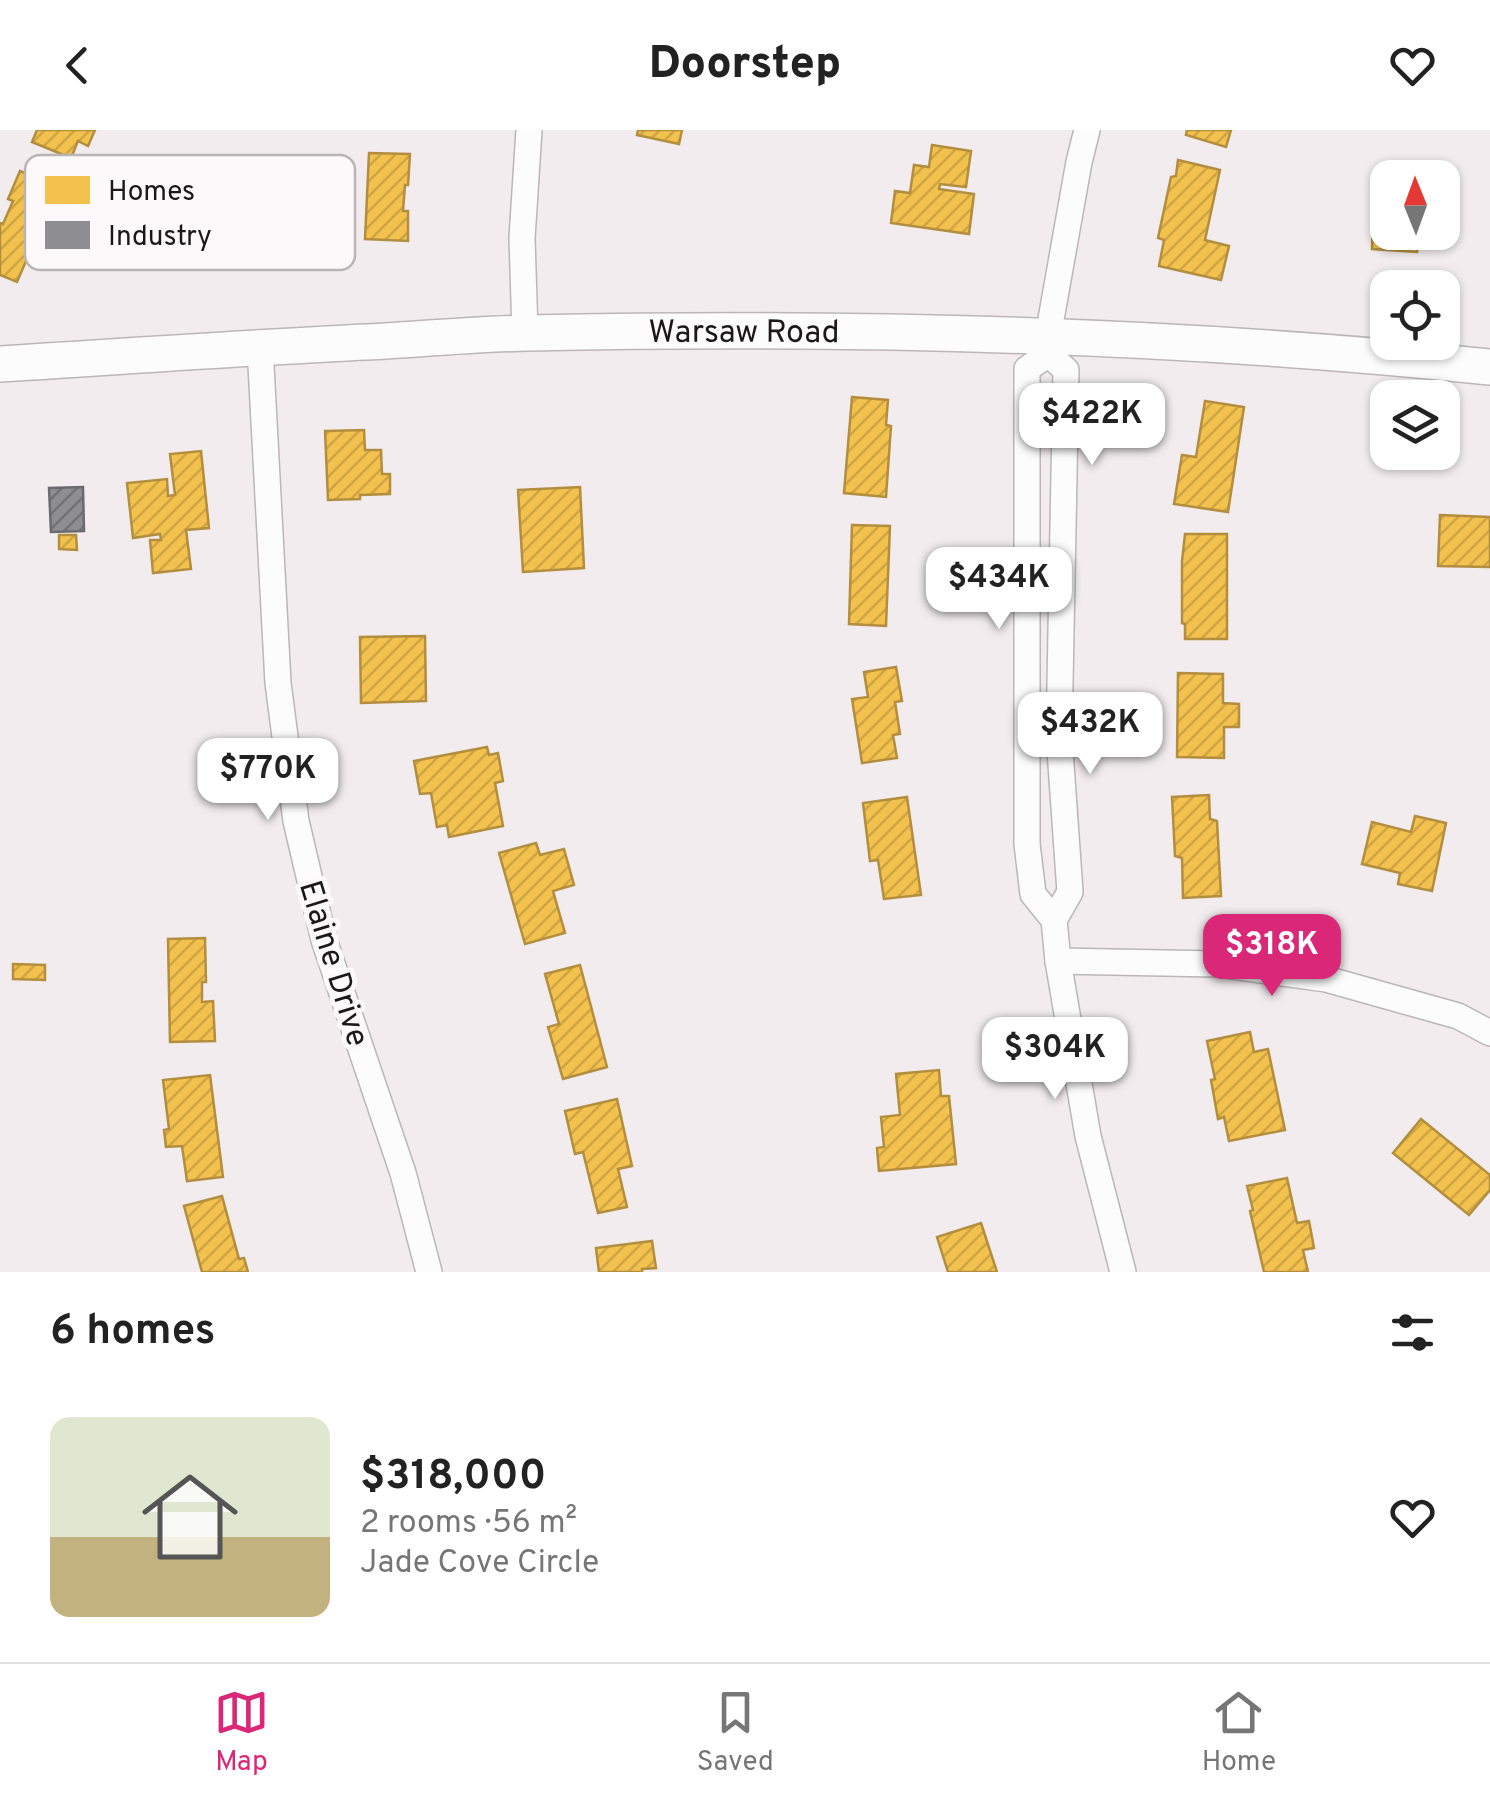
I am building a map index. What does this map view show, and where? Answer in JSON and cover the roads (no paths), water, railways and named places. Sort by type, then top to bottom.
[{"type":"street","points":[[525,334],[522,238],[530,130]]},
{"type":"street","points":[[1088,130],[1078,162],[1048,345],[1028,369],[1028,844],[1033,894],[1054,920],[1088,1136],[1124,1272]]},
{"type":"street","name":"Warsaw Road","points":[[0,364],[525,334],[781,330],[1411,359],[1490,367]]},
{"type":"street","points":[[1048,345],[1066,370],[1060,736],[1070,892],[1054,920]]},
{"type":"street","name":"Elaine Drive","points":[[260,347],[278,683],[296,821],[324,940],[402,1173],[429,1272]]},
{"type":"street","points":[[1027,648],[1061,649]]},
{"type":"street","points":[[1027,768],[1062,767]]},
{"type":"street","points":[[1058,961],[1217,964],[1326,979],[1458,1016],[1490,1033]]}]
